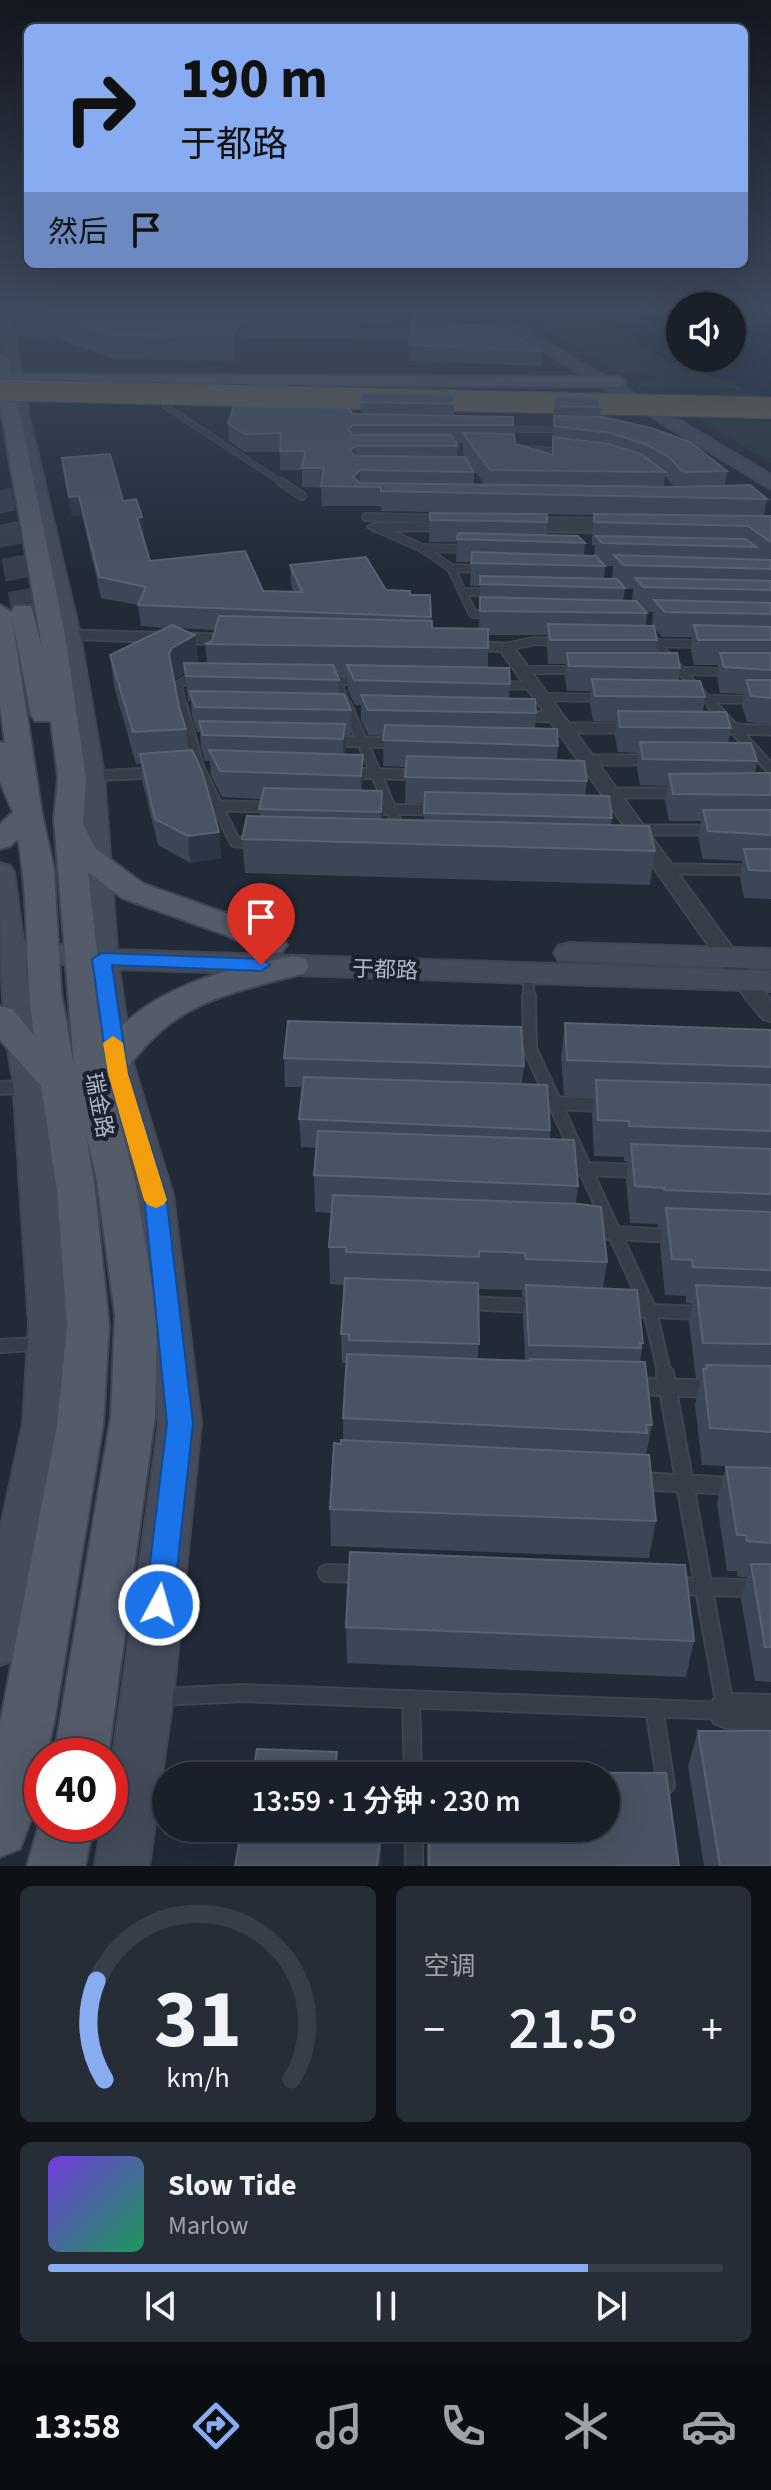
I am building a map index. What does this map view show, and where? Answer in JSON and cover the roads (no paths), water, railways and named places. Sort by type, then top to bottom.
[{"type":"highway","points":[[576,399],[771,409]]},
{"type":"highway","points":[[747,399],[771,400]]},
{"type":"highway","points":[[337,403],[745,412],[771,409]]},
{"type":"main road","name":"瑞金路","points":[[10,399],[61,635],[82,777],[32,824]]},
{"type":"main road","points":[[142,399],[161,403],[337,403]]},
{"type":"main road","points":[[161,403],[195,399]]},
{"type":"main road","points":[[259,399],[655,407],[771,483]]},
{"type":"main road","points":[[641,399],[771,474]]},
{"type":"main road","points":[[12,611],[32,824]]},
{"type":"main road","points":[[12,611],[32,824]]},
{"type":"main road","name":"瑞金路","points":[[0,750],[32,824],[39,869],[46,944],[45,1087],[76,1190],[88,1326],[67,1343],[80,1425],[27,1723],[0,1829]]},
{"type":"main road","points":[[82,777],[94,863],[46,944],[9,1030],[45,1087],[115,1060],[129,1039],[145,1025],[186,999],[282,956]]},
{"type":"main road","points":[[32,824],[82,853],[133,891],[237,928],[282,956]]},
{"type":"main road","points":[[0,872],[115,1060],[155,1195],[180,1423],[122,1866]]},
{"type":"main road","name":"于都路","points":[[46,944],[748,973]]},
{"type":"main road","name":"于都路","points":[[282,956],[528,973],[748,973],[771,959]]},
{"type":"main road","name":"瑞金路","points":[[45,1087],[116,1181],[136,1315],[133,1416],[100,1695],[87,1738]]},
{"type":"main road","points":[[0,1642],[44,1424],[67,1343]]},
{"type":"main road","points":[[56,1866],[62,1842]]},
{"type":"street","points":[[371,522],[463,523]]},
{"type":"street","points":[[516,524],[632,525]]},
{"type":"street","points":[[61,635],[212,647],[260,641]]},
{"type":"street","points":[[444,645],[506,647],[560,722],[618,814],[637,829],[646,853],[665,869],[748,973],[771,1014]]},
{"type":"street","points":[[726,1711],[771,1712]]},
{"type":"lane","points":[[161,403],[302,496]]},
{"type":"lane","points":[[493,429],[569,430]]},
{"type":"lane","points":[[522,429],[527,448]]},
{"type":"lane","points":[[512,448],[569,451]]},
{"type":"lane","points":[[371,522],[422,548],[451,568],[473,614],[503,615]]},
{"type":"lane","points":[[422,548],[485,550]]},
{"type":"lane","points":[[451,568],[494,570]]},
{"type":"lane","points":[[463,592],[509,593]]},
{"type":"lane","points":[[641,626],[769,764]]},
{"type":"lane","points":[[506,647],[534,641],[564,642]]},
{"type":"lane","points":[[640,643],[713,644]]},
{"type":"lane","points":[[208,667],[178,685],[189,739],[199,768],[235,842],[266,842]]},
{"type":"lane","points":[[523,670],[586,671]]},
{"type":"lane","points":[[665,671],[741,672]]},
{"type":"lane","points":[[183,681],[199,681]]},
{"type":"lane","points":[[322,681],[367,681]]},
{"type":"lane","points":[[337,681],[407,845]]},
{"type":"lane","points":[[488,684],[538,692],[617,698]]},
{"type":"lane","points":[[692,699],[771,700]]},
{"type":"lane","points":[[183,708],[198,709]]},
{"type":"lane","points":[[334,710],[366,711]]},
{"type":"lane","points":[[509,715],[642,729]]},
{"type":"lane","points":[[719,729],[771,730]]},
{"type":"lane","points":[[189,739],[205,740]]},
{"type":"lane","points":[[331,741],[409,743]]},
{"type":"lane","points":[[576,751],[661,760]]},
{"type":"lane","points":[[749,761],[769,764]]},
{"type":"lane","points":[[185,770],[214,769]]},
{"type":"lane","points":[[82,777],[170,771]]},
{"type":"lane","points":[[347,773],[436,775]]},
{"type":"lane","points":[[599,784],[698,793]]},
{"type":"lane","points":[[219,806],[281,807]]},
{"type":"lane","points":[[360,808],[454,810]]},
{"type":"lane","points":[[637,829],[726,830]]},
{"type":"lane","points":[[665,869],[771,870]]},
{"type":"lane","points":[[142,1696],[188,1698],[243,1693],[726,1711],[668,1387],[650,1311],[616,1233],[577,1169],[549,1103],[530,1049],[528,973]]},
{"type":"lane","points":[[549,1103],[618,1106]]},
{"type":"lane","points":[[577,1169],[647,1171]]},
{"type":"lane","points":[[584,1232],[693,1237]]},
{"type":"lane","points":[[449,1302],[557,1307]]},
{"type":"lane","points":[[619,1310],[710,1314]]},
{"type":"lane","points":[[0,1346],[67,1343]]},
{"type":"lane","points":[[621,1386],[727,1390]]},
{"type":"lane","points":[[623,1481],[757,1487]]},
{"type":"lane","points":[[327,1573],[375,1575]]},
{"type":"lane","points":[[658,1585],[771,1589]]},
{"type":"lane","points":[[411,1699],[413,1762]]},
{"type":"lane","points":[[654,1708],[669,1803]]},
{"type":"lane","points":[[414,1842],[414,1866]]},
{"type":"tunnel","points":[[0,490],[23,611]]}]
